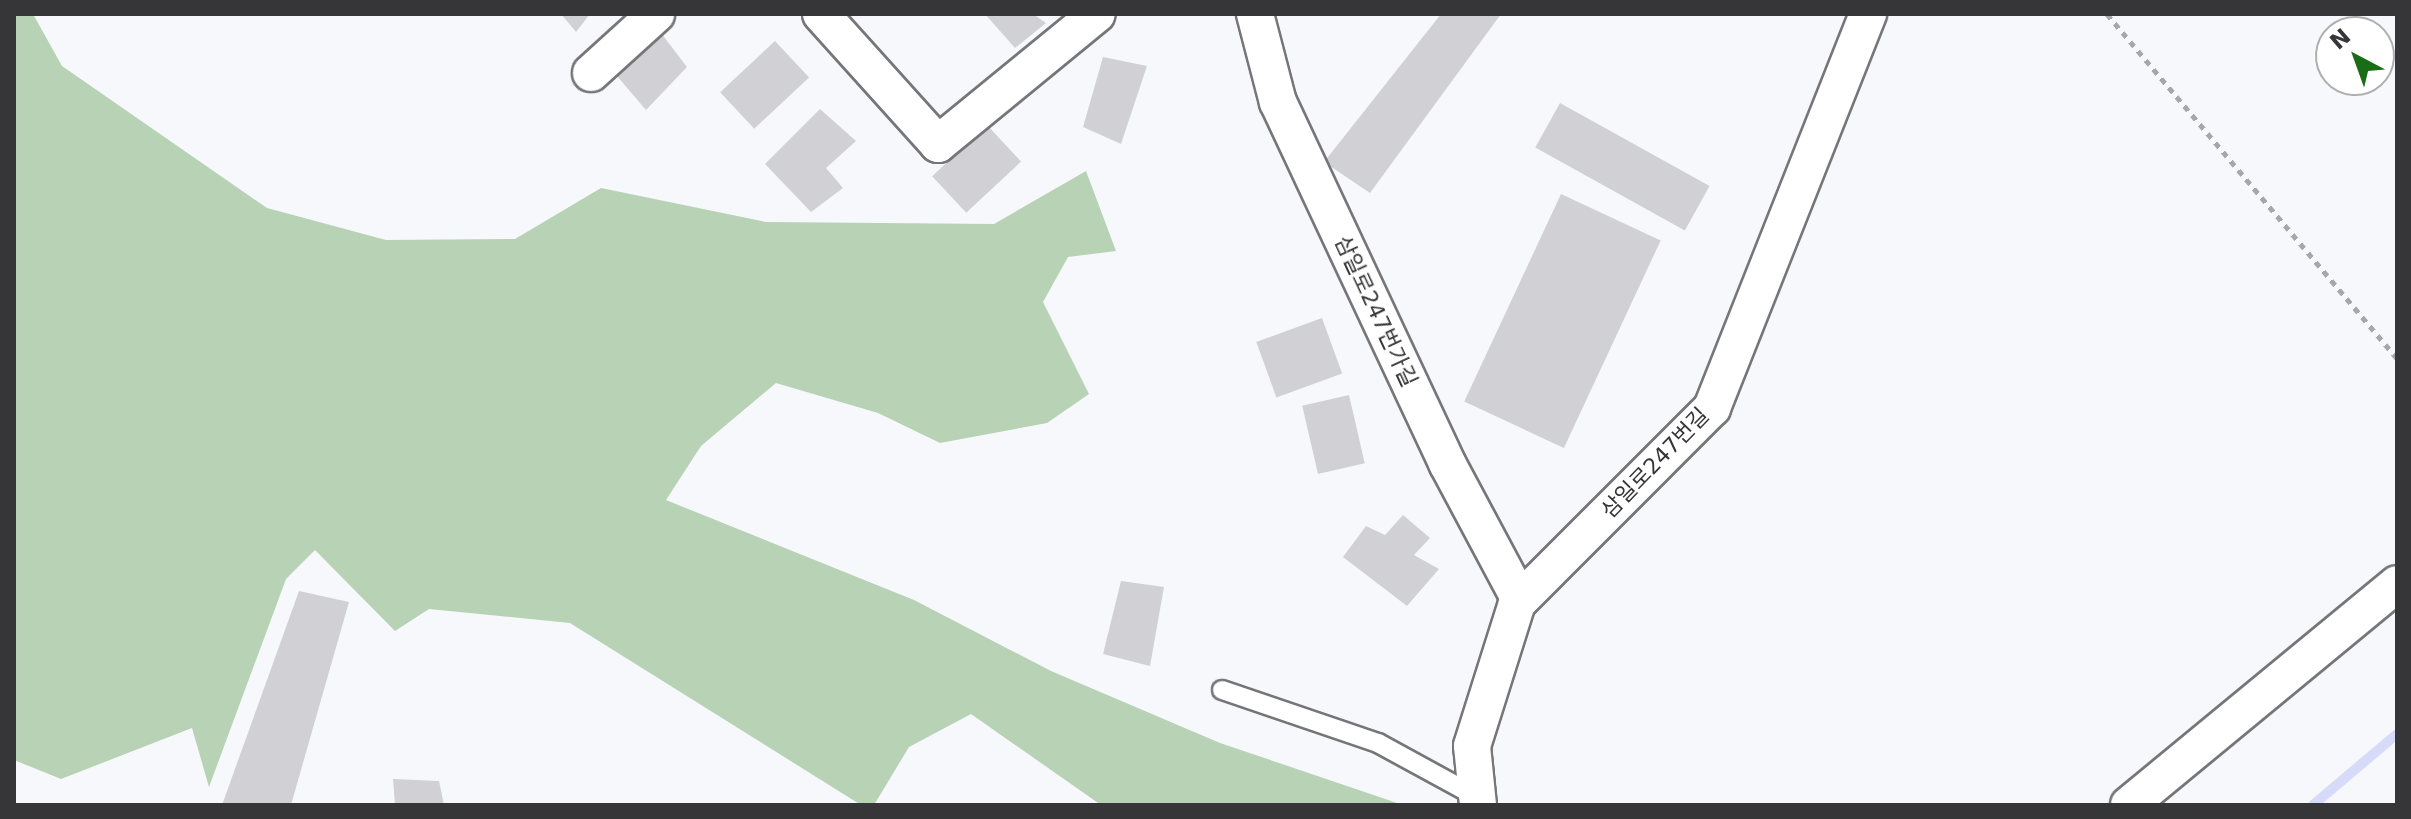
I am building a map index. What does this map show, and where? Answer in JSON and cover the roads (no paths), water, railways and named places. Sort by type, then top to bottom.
[{"type":"street","points":[[591,73],[656,14]]},
{"type":"street","points":[[821,14],[938,144],[1097,14]]},
{"type":"street","name":"삼일로247번가길","points":[[1255,14],[1278,102],[1447,463],[1520,600]]},
{"type":"street","name":"삼일로247번길","points":[[1477,801],[1472,746],[1520,600],[1712,408],[1868,14]]},
{"type":"street","points":[[2129,805],[2397,584]]},
{"type":"lane","points":[[1222,690],[1378,743],[1477,801]]},
{"type":"waterway","points":[[2313,805],[2397,734]]}]
